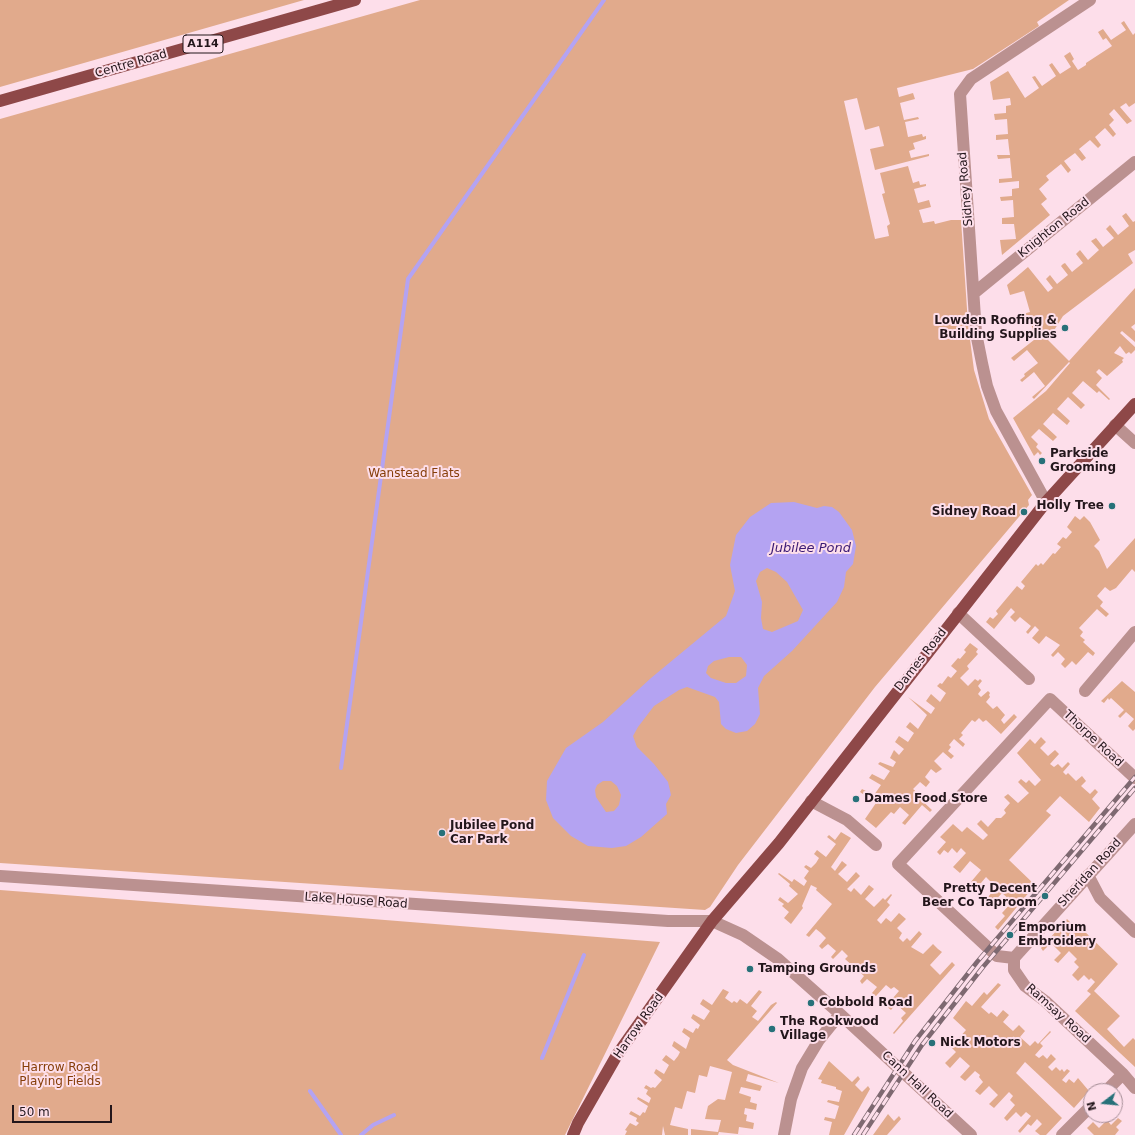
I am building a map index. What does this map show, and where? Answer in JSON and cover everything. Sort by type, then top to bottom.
[{"type":"main road","name":"Centre Road","points":[[0,101],[354,0]]},
{"type":"main road","name":"Dames Road","points":[[712,921],[779,843],[1046,502],[1135,404]]},
{"type":"main road","name":"Harrow Road","points":[[573,1135],[578,1123],[617,1055],[712,921]]},
{"type":"street","name":"Sidney Road","points":[[1046,502],[996,411],[987,386],[976,333],[960,114],[960,94],[971,79],[1090,0]]},
{"type":"street","name":"Knighton Road","points":[[974,294],[1135,162]]},
{"type":"street","points":[[1115,425],[1135,443]]},
{"type":"street","points":[[958,613],[1029,679]]},
{"type":"street","points":[[1085,691],[1135,632]]},
{"type":"street","name":"Thorpe Road","points":[[1014,958],[997,956],[898,864],[1050,699],[1135,778]]},
{"type":"street","points":[[811,802],[847,820],[876,845]]},
{"type":"street","name":"Sheridan Road","points":[[1014,958],[1135,824]]},
{"type":"street","points":[[1088,875],[1100,898],[1135,932]]},
{"type":"street","name":"Lake House Road","points":[[0,876],[668,922],[712,921]]},
{"type":"street","name":"Cann Hall Road","points":[[712,921],[743,935],[756,943],[840,1014],[971,1135]]},
{"type":"street","name":"Ramsay Road","points":[[1014,958],[1014,970],[1018,978],[1025,986],[1045,1001],[1123,1074],[1135,1088]]},
{"type":"street","points":[[784,1135],[791,1099],[802,1068],[819,1040],[840,1014]]},
{"type":"street","points":[[1114,1083],[1123,1074]]},
{"type":"street","points":[[1062,1135],[1083,1114]]},
{"type":"green space","points":[[0,0],[304,0],[0,87]]},
{"type":"green space","name":"Wanstead Flats","points":[[420,0],[1069,0],[1037,22],[1039,26],[973,69],[897,88],[899,97],[913,93],[915,99],[900,103],[904,120],[918,117],[919,119],[905,122],[908,137],[922,134],[923,137],[926,136],[926,139],[913,143],[915,149],[909,151],[911,158],[929,154],[929,156],[875,170],[870,149],[884,146],[879,126],[865,130],[857,98],[844,101],[875,239],[889,236],[887,226],[890,224],[882,194],[885,193],[880,173],[908,166],[913,183],[919,181],[920,185],[926,184],[926,186],[914,189],[918,203],[929,200],[931,207],[919,210],[923,223],[934,221],[935,224],[951,220],[961,220],[968,324],[974,370],[989,419],[1032,495],[1028,500],[1029,505],[875,687],[738,865],[710,907],[705,910],[0,863],[0,119]]},
{"type":"green space","points":[[1124,21],[1133,35],[1135,33],[1135,103],[1129,107],[1126,103],[1120,107],[1132,121],[1127,124],[1114,109],[1109,114],[1114,120],[1109,125],[1116,134],[1113,137],[1105,128],[1095,137],[1101,145],[1098,148],[1090,140],[1079,149],[1086,158],[1082,161],[1075,153],[1064,161],[1071,170],[1068,173],[1061,164],[1046,176],[1049,180],[1039,189],[1047,199],[1041,204],[1050,215],[1002,255],[1000,240],[1016,239],[1014,224],[1002,224],[1002,218],[1014,217],[1013,200],[1001,201],[1000,197],[1012,196],[1012,189],[1019,188],[1019,181],[999,183],[999,179],[1012,178],[1010,158],[998,159],[997,155],[1010,155],[1008,139],[996,140],[996,135],[1008,134],[1007,119],[995,120],[994,114],[1006,113],[1006,106],[1011,105],[1010,98],[993,100],[990,82],[1008,71],[1025,98],[1039,88],[1032,77],[1035,76],[1042,86],[1056,76],[1049,65],[1052,63],[1060,74],[1071,67],[1064,56],[1070,52],[1074,59],[1072,61],[1078,70],[1112,46],[1106,38],[1103,40],[1098,32],[1103,29],[1111,40],[1126,30],[1121,23]]},
{"type":"green space","points":[[1126,213],[1133,222],[1135,221],[1135,250],[1128,254],[1133,263],[1063,316],[1048,340],[1069,361],[1135,288],[1135,324],[1131,327],[1135,331],[1135,342],[1122,331],[1120,333],[1135,347],[1135,350],[1131,354],[1129,352],[1126,354],[1120,346],[1114,353],[1124,358],[1122,360],[1123,362],[1107,376],[1099,369],[1096,372],[1102,378],[1096,385],[1110,399],[1109,400],[1099,391],[1097,393],[1083,381],[1072,393],[1085,405],[1081,409],[1068,397],[1057,409],[1070,421],[1067,425],[1053,413],[1043,424],[1057,437],[1053,441],[1039,429],[1031,437],[1038,444],[1036,447],[1042,453],[1040,455],[1038,452],[1034,456],[1013,418],[1046,391],[1070,363],[1069,362],[1034,399],[1032,397],[1045,386],[1034,372],[1022,382],[1020,380],[1025,376],[1024,374],[1038,363],[1027,350],[1014,361],[1011,358],[1039,336],[1037,333],[1034,335],[1030,319],[1027,320],[1026,317],[1016,319],[1015,316],[1030,312],[1024,291],[1010,295],[1007,285],[1028,267],[1048,292],[1053,288],[1046,279],[1050,275],[1057,284],[1068,275],[1061,266],[1063,264],[1065,263],[1072,272],[1083,263],[1076,254],[1080,250],[1088,260],[1099,250],[1091,241],[1096,238],[1103,247],[1114,238],[1106,229],[1110,225],[1118,235],[1129,226],[1122,216]]},
{"type":"green space","points":[[1075,516],[1080,520],[1084,516],[1090,522],[1100,540],[1094,546],[1099,551],[1107,569],[1135,538],[1135,572],[1132,569],[1116,588],[1110,591],[1105,587],[1097,596],[1103,602],[1100,606],[1109,614],[1106,617],[1097,609],[1079,628],[1083,632],[1080,636],[1085,640],[1083,642],[1095,653],[1093,656],[1088,652],[1076,665],[1072,661],[1065,668],[1061,664],[1065,659],[1058,652],[1053,657],[1051,655],[1060,645],[1046,636],[1039,644],[1032,638],[1039,630],[1035,626],[1028,634],[1026,632],[1031,626],[1020,617],[1015,622],[1010,617],[1015,612],[1011,608],[994,629],[986,622],[990,617],[993,619],[998,614],[996,611],[1017,586],[1022,590],[1025,586],[1021,582],[1036,564],[1038,566],[1041,563],[1043,565],[1053,553],[1055,554],[1061,547],[1057,544],[1063,537],[1066,539],[1072,532],[1067,527]]},
{"type":"green space","points":[[970,643],[978,649],[976,652],[978,654],[967,666],[969,669],[960,678],[968,686],[975,679],[978,681],[980,679],[982,681],[978,686],[981,690],[978,694],[981,697],[988,691],[990,693],[990,697],[986,702],[993,709],[997,706],[1005,715],[1001,720],[1004,724],[1014,714],[1017,717],[1001,734],[986,720],[983,722],[979,718],[975,722],[972,720],[961,733],[963,735],[959,739],[965,744],[963,747],[954,739],[949,745],[951,747],[948,751],[954,756],[951,759],[943,752],[934,761],[942,769],[936,773],[931,769],[925,777],[930,782],[926,787],[920,782],[913,789],[919,794],[917,796],[932,810],[930,812],[922,805],[905,825],[902,823],[909,815],[900,807],[894,814],[891,812],[876,828],[865,819],[876,803],[860,792],[862,789],[874,795],[881,785],[869,778],[872,774],[884,780],[890,771],[878,764],[880,762],[893,767],[896,762],[890,758],[894,750],[899,755],[904,749],[895,742],[899,736],[908,742],[914,733],[906,727],[910,722],[918,729],[927,715],[908,697],[931,714],[935,708],[926,701],[931,694],[940,702],[946,693],[937,686],[940,683],[942,684],[948,676],[951,678],[957,671],[951,666],[966,652],[964,650]]},
{"type":"green space","points":[[1122,681],[1135,692],[1135,729],[1133,731],[1128,726],[1134,719],[1126,712],[1120,718],[1118,716],[1124,710],[1111,698],[1109,700],[1108,698],[1104,703],[1101,701]]},
{"type":"green space","points":[[1041,737],[1046,742],[1040,748],[1048,756],[1055,750],[1059,754],[1050,764],[1054,767],[1058,764],[1062,768],[1068,762],[1070,764],[1063,772],[1066,775],[1068,773],[1076,781],[1082,776],[1086,781],[1081,786],[1090,794],[1095,789],[1098,792],[1092,799],[1100,808],[1089,822],[1060,796],[1046,811],[1051,815],[1009,860],[1035,885],[998,930],[995,927],[1005,916],[1002,913],[1012,902],[1002,893],[993,903],[987,898],[995,889],[986,877],[976,889],[970,883],[981,870],[970,861],[960,873],[953,867],[966,853],[961,848],[957,853],[952,848],[948,853],[944,850],[940,855],[937,852],[946,842],[940,837],[953,824],[962,832],[967,827],[983,840],[988,835],[977,824],[981,820],[988,827],[996,818],[1001,818],[1006,813],[1004,810],[1010,803],[1004,797],[1008,794],[1018,803],[1029,793],[1018,782],[1021,779],[1026,783],[1029,780],[1035,786],[1041,780],[1017,753],[1030,739],[1035,744]]},
{"type":"green space","points":[[841,832],[851,838],[831,867],[835,871],[842,861],[847,865],[838,874],[847,882],[856,872],[860,876],[847,889],[851,892],[854,888],[861,895],[869,885],[874,889],[865,899],[874,907],[883,898],[885,900],[891,894],[892,895],[887,902],[890,905],[877,920],[881,924],[886,918],[891,922],[899,913],[906,919],[897,928],[902,933],[899,938],[903,942],[907,938],[910,941],[919,931],[922,934],[911,947],[923,954],[933,944],[942,952],[930,965],[940,975],[952,962],[955,965],[894,1034],[893,1033],[903,1021],[901,1018],[906,1013],[896,1004],[891,1010],[886,1006],[899,991],[894,987],[891,989],[886,985],[876,996],[872,993],[877,987],[867,979],[862,984],[860,981],[864,976],[845,959],[848,956],[842,950],[833,959],[831,957],[836,951],[828,944],[822,949],[819,946],[826,938],[821,933],[816,929],[809,937],[806,935],[832,904],[816,890],[817,888],[811,885],[802,906],[803,908],[791,924],[784,918],[789,912],[782,906],[784,904],[778,900],[780,897],[788,903],[798,894],[789,886],[790,884],[778,874],[779,873],[792,882],[794,879],[804,886],[807,881],[804,878],[809,871],[804,867],[806,865],[811,868],[816,863],[819,858],[814,854],[817,850],[826,857],[836,844],[827,837],[829,835],[835,840]]},
{"type":"green space","name":"Harrow Road Playing Fields","points":[[0,890],[660,942],[565,1135],[0,1135]]},
{"type":"green space","points":[[1067,919],[1076,928],[1078,925],[1118,964],[1094,991],[1120,1016],[1107,1029],[1124,1047],[1133,1038],[1135,1040],[1135,1067],[1075,1011],[1091,994],[1087,991],[1095,982],[1091,978],[1089,980],[1084,975],[1078,981],[1072,975],[1079,967],[1074,962],[1077,959],[1069,951],[1058,963],[1054,960],[1061,953],[1051,943],[1043,951],[1041,948]]},
{"type":"green space","points":[[998,983],[1001,985],[981,1007],[989,1014],[991,1012],[997,1017],[1003,1010],[1009,1015],[1003,1022],[1013,1031],[1019,1025],[1025,1031],[1020,1037],[1030,1046],[1035,1041],[1038,1044],[1050,1031],[1051,1032],[1040,1043],[1043,1046],[1035,1055],[1039,1058],[1043,1055],[1047,1059],[1051,1054],[1056,1059],[1048,1067],[1052,1071],[1056,1067],[1060,1071],[1062,1069],[1064,1072],[1067,1069],[1070,1071],[1062,1080],[1066,1083],[1069,1079],[1074,1083],[1078,1078],[1083,1084],[1083,1098],[1074,1108],[1025,1062],[1016,1073],[1062,1118],[1046,1135],[1040,1135],[1035,1131],[1042,1124],[1037,1119],[1031,1126],[1028,1124],[1020,1133],[1018,1131],[1031,1116],[1026,1112],[1021,1117],[1016,1112],[1007,1121],[1004,1118],[1015,1105],[1010,1100],[1013,1096],[1009,1092],[994,1108],[989,1104],[998,1095],[989,1086],[980,1095],[975,1091],[983,1082],[979,1077],[980,1075],[975,1071],[965,1081],[960,1077],[970,1066],[960,1057],[950,1068],[945,1063],[956,1052],[951,1047],[966,1030],[953,1018],[966,1001],[972,1006],[984,992],[987,995]]},
{"type":"green space","points":[[723,989],[729,992],[725,998],[732,1003],[734,1001],[737,1003],[740,999],[747,1004],[759,990],[762,992],[751,1006],[757,1011],[752,1017],[758,1021],[771,1005],[776,1002],[777,1003],[727,1060],[733,1065],[779,1083],[748,1074],[746,1081],[762,1086],[760,1091],[741,1087],[739,1093],[751,1097],[750,1102],[757,1104],[756,1110],[745,1108],[744,1114],[747,1115],[746,1121],[754,1123],[753,1129],[739,1127],[738,1134],[747,1135],[719,1132],[718,1135],[691,1135],[691,1129],[718,1132],[721,1120],[705,1119],[708,1106],[718,1099],[725,1100],[732,1072],[710,1066],[707,1077],[699,1075],[695,1093],[687,1091],[682,1109],[675,1107],[670,1125],[688,1129],[688,1135],[665,1135],[663,1126],[662,1135],[625,1135],[627,1131],[625,1130],[630,1123],[636,1126],[639,1123],[636,1121],[637,1118],[629,1114],[631,1111],[640,1116],[643,1112],[645,1113],[648,1106],[637,1099],[638,1097],[649,1103],[651,1098],[646,1094],[648,1090],[644,1088],[646,1085],[651,1088],[655,1088],[662,1080],[654,1073],[656,1069],[664,1074],[669,1065],[662,1060],[666,1055],[674,1061],[678,1056],[680,1052],[672,1046],[674,1041],[686,1049],[690,1038],[682,1032],[684,1028],[693,1033],[696,1028],[698,1029],[700,1025],[691,1018],[693,1014],[704,1020],[710,1011],[700,1004],[703,999],[712,1005]]},
{"type":"green space","points":[[829,1061],[852,1082],[858,1076],[860,1079],[855,1085],[862,1092],[868,1086],[870,1089],[844,1135],[829,1135],[832,1122],[824,1120],[825,1117],[835,1119],[839,1106],[827,1102],[828,1100],[839,1102],[842,1091],[836,1089],[836,1087],[821,1083],[822,1080],[818,1079]]},
{"type":"green space","points":[[888,1114],[894,1121],[899,1116],[901,1119],[887,1135],[873,1135]]},
{"type":"green space","points":[[1092,1123],[1099,1128],[1104,1123],[1109,1123],[1111,1125],[1113,1123],[1120,1123],[1116,1127],[1119,1130],[1115,1135],[1094,1135],[1087,1128]]},
{"type":"water","name":"Jubilee Pond","points":[[794,502],[817,508],[824,506],[832,507],[839,512],[852,530],[856,546],[853,564],[846,572],[844,587],[837,602],[792,651],[764,676],[758,688],[760,714],[755,724],[747,731],[736,733],[726,729],[721,724],[719,702],[715,697],[687,687],[679,690],[654,706],[633,736],[637,747],[654,764],[668,782],[671,795],[666,804],[667,814],[641,837],[626,846],[612,848],[588,846],[571,836],[553,818],[546,800],[547,781],[566,748],[603,722],[651,678],[726,616],[735,591],[730,565],[736,535],[750,517],[771,503]],"holes":[[[767,568],[776,572],[787,582],[803,610],[798,621],[772,632],[763,629],[761,618],[762,602],[756,581],[760,572]],[[729,657],[741,657],[747,665],[746,676],[736,683],[726,683],[711,678],[706,673],[708,666],[714,661]],[[603,781],[611,781],[617,786],[621,795],[619,805],[614,811],[606,812],[596,797],[595,790],[597,785]]]},
{"type":"waterway","points":[[341,768],[408,279],[604,0]]},
{"type":"waterway","points":[[542,1058],[584,955]]},
{"type":"waterway","points":[[310,1091],[341,1135]]},
{"type":"waterway","points":[[361,1135],[373,1125],[394,1115]]},
{"type":"railway","points":[[854,1135],[915,1041],[977,962],[1135,777]]},
{"type":"railway","points":[[863,1135],[922,1045],[983,967],[1135,788]]},
{"type":"place","name":"Lowden Roofing & Building Supplies","points":[[1065,328]]},
{"type":"place","name":"Parkside Grooming","points":[[1042,461]]},
{"type":"place","name":"Holly Tree","points":[[1112,506]]},
{"type":"place","name":"Sidney Road","points":[[1024,512]]},
{"type":"place","name":"Dames Food Store","points":[[856,799]]},
{"type":"place","name":"Jubilee Pond Car Park","points":[[442,833]]},
{"type":"place","name":"Pretty Decent Beer Co Taproom","points":[[1045,896]]},
{"type":"place","name":"Emporium Embroidery","points":[[1010,935]]},
{"type":"place","name":"Tamping Grounds","points":[[750,969]]},
{"type":"place","name":"Cobbold Road","points":[[811,1003]]},
{"type":"place","name":"The Rookwood Village","points":[[772,1029]]},
{"type":"place","name":"Nick Motors","points":[[932,1043]]}]
